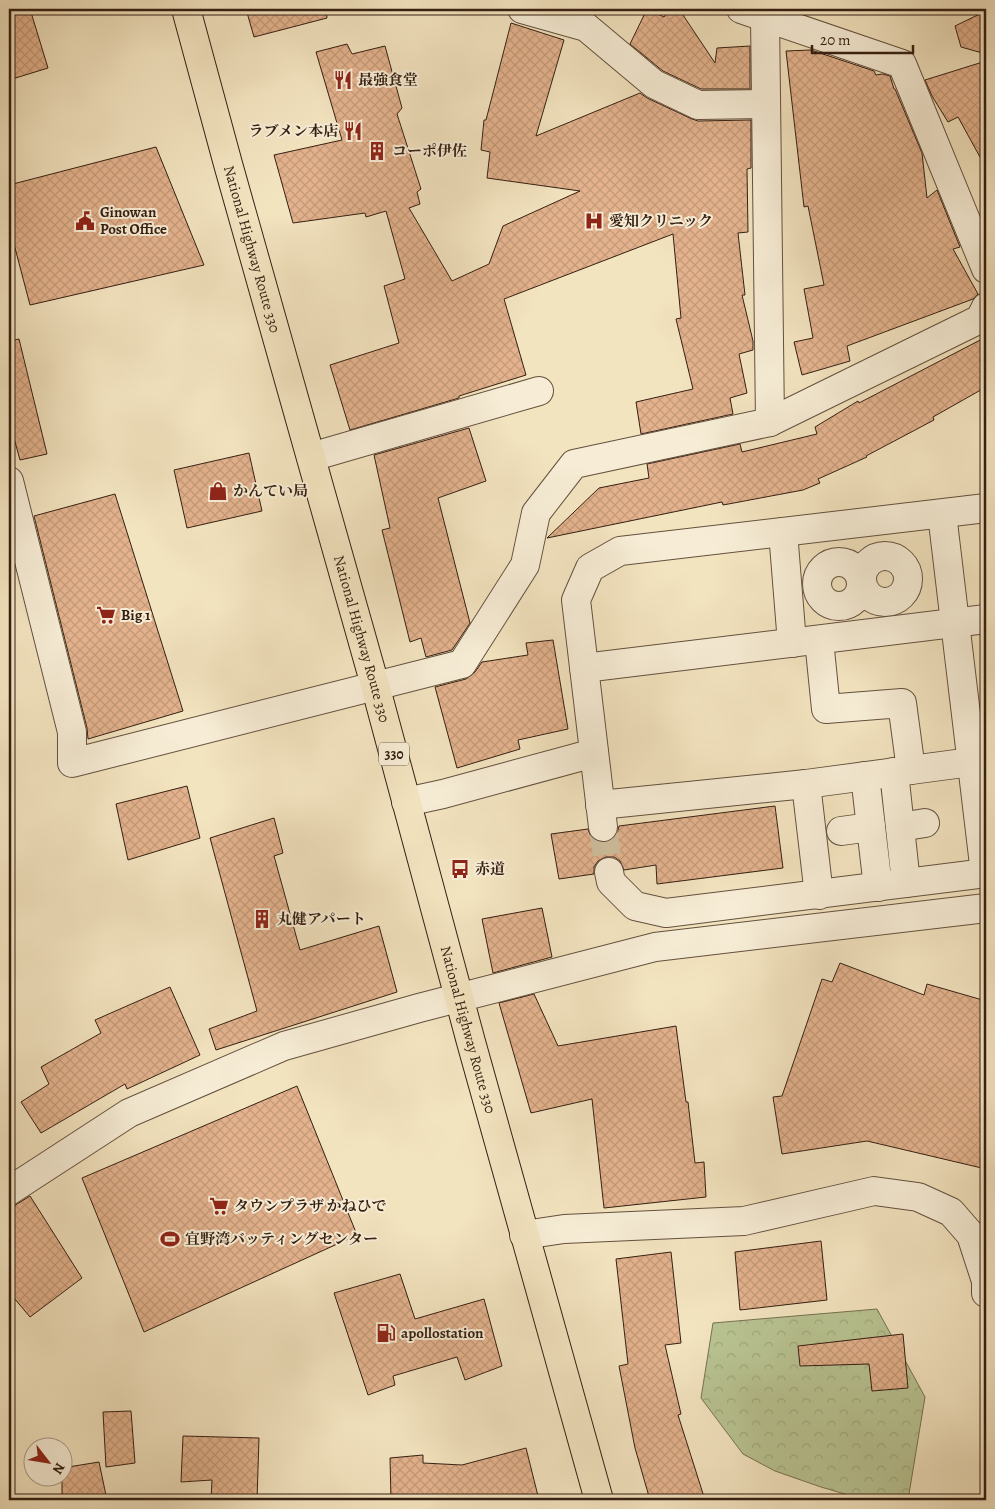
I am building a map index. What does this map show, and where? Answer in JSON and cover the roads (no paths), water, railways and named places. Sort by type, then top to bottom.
[{"type":"highway","name":"National Highway Route 330","points":[[186,9],[375,685],[524,1235],[599,1500]]},
{"type":"street","points":[[522,9],[586,27],[654,84],[698,105],[766,104]]},
{"type":"street","points":[[770,422],[766,104],[753,13],[902,64],[986,269]]},
{"type":"street","points":[[9,481],[72,732],[72,762],[462,664],[525,565],[536,513],[574,464],[770,422],[980,320],[986,307]]},
{"type":"street","points":[[311,456],[539,391]]},
{"type":"street","points":[[978,762],[806,784],[602,816],[576,600],[590,568],[620,551],[986,508]]},
{"type":"street","points":[[608,872],[611,882],[634,906],[666,913],[986,873],[978,762],[954,623],[942,514]]},
{"type":"street","points":[[782,532],[792,643]]},
{"type":"street","points":[[788,590],[818,586],[824,599],[837,606],[844,605],[856,597],[861,584],[870,597],[877,601],[885,602],[893,600],[904,591],[908,585],[908,578],[948,574]]},
{"type":"street","points":[[584,668],[986,619]]},
{"type":"street","points":[[819,640],[826,709],[902,703],[903,771],[913,825],[906,883]]},
{"type":"street","points":[[406,802],[443,794],[594,753]]},
{"type":"street","points":[[865,776],[878,887]]},
{"type":"street","points":[[806,784],[819,894]]},
{"type":"street","points":[[841,831],[871,827]]},
{"type":"street","points":[[9,1192],[128,1113],[284,1046],[419,1008],[655,947],[986,908]]},
{"type":"street","points":[[524,1235],[564,1229],[744,1221],[874,1191],[918,1196],[951,1212],[971,1235],[986,1281],[986,1293]]},
{"type":"tunnel","points":[[603,827],[609,872]]},
{"type":"place","name":"最強食堂","points":[[343,80]]},
{"type":"place","name":"ラブメン本店","points":[[353,131]]},
{"type":"place","name":"コーポ伊佐","points":[[377,151]]},
{"type":"place","name":"Ginowan Post Office","points":[[85,221]]},
{"type":"place","name":"愛知クリニック","points":[[594,221]]},
{"type":"place","name":"かんてい局","points":[[218,491]]},
{"type":"place","name":"Big 1","points":[[106,615]]},
{"type":"place","name":"赤道","points":[[460,869]]},
{"type":"place","name":"丸健アパート","points":[[262,919]]},
{"type":"place","name":"タウンプラザ かねひで","points":[[219,1206]]},
{"type":"place","name":"宜野湾バッティングセンター","points":[[170,1239]]},
{"type":"place","name":"apollostation","points":[[386,1333]]}]
